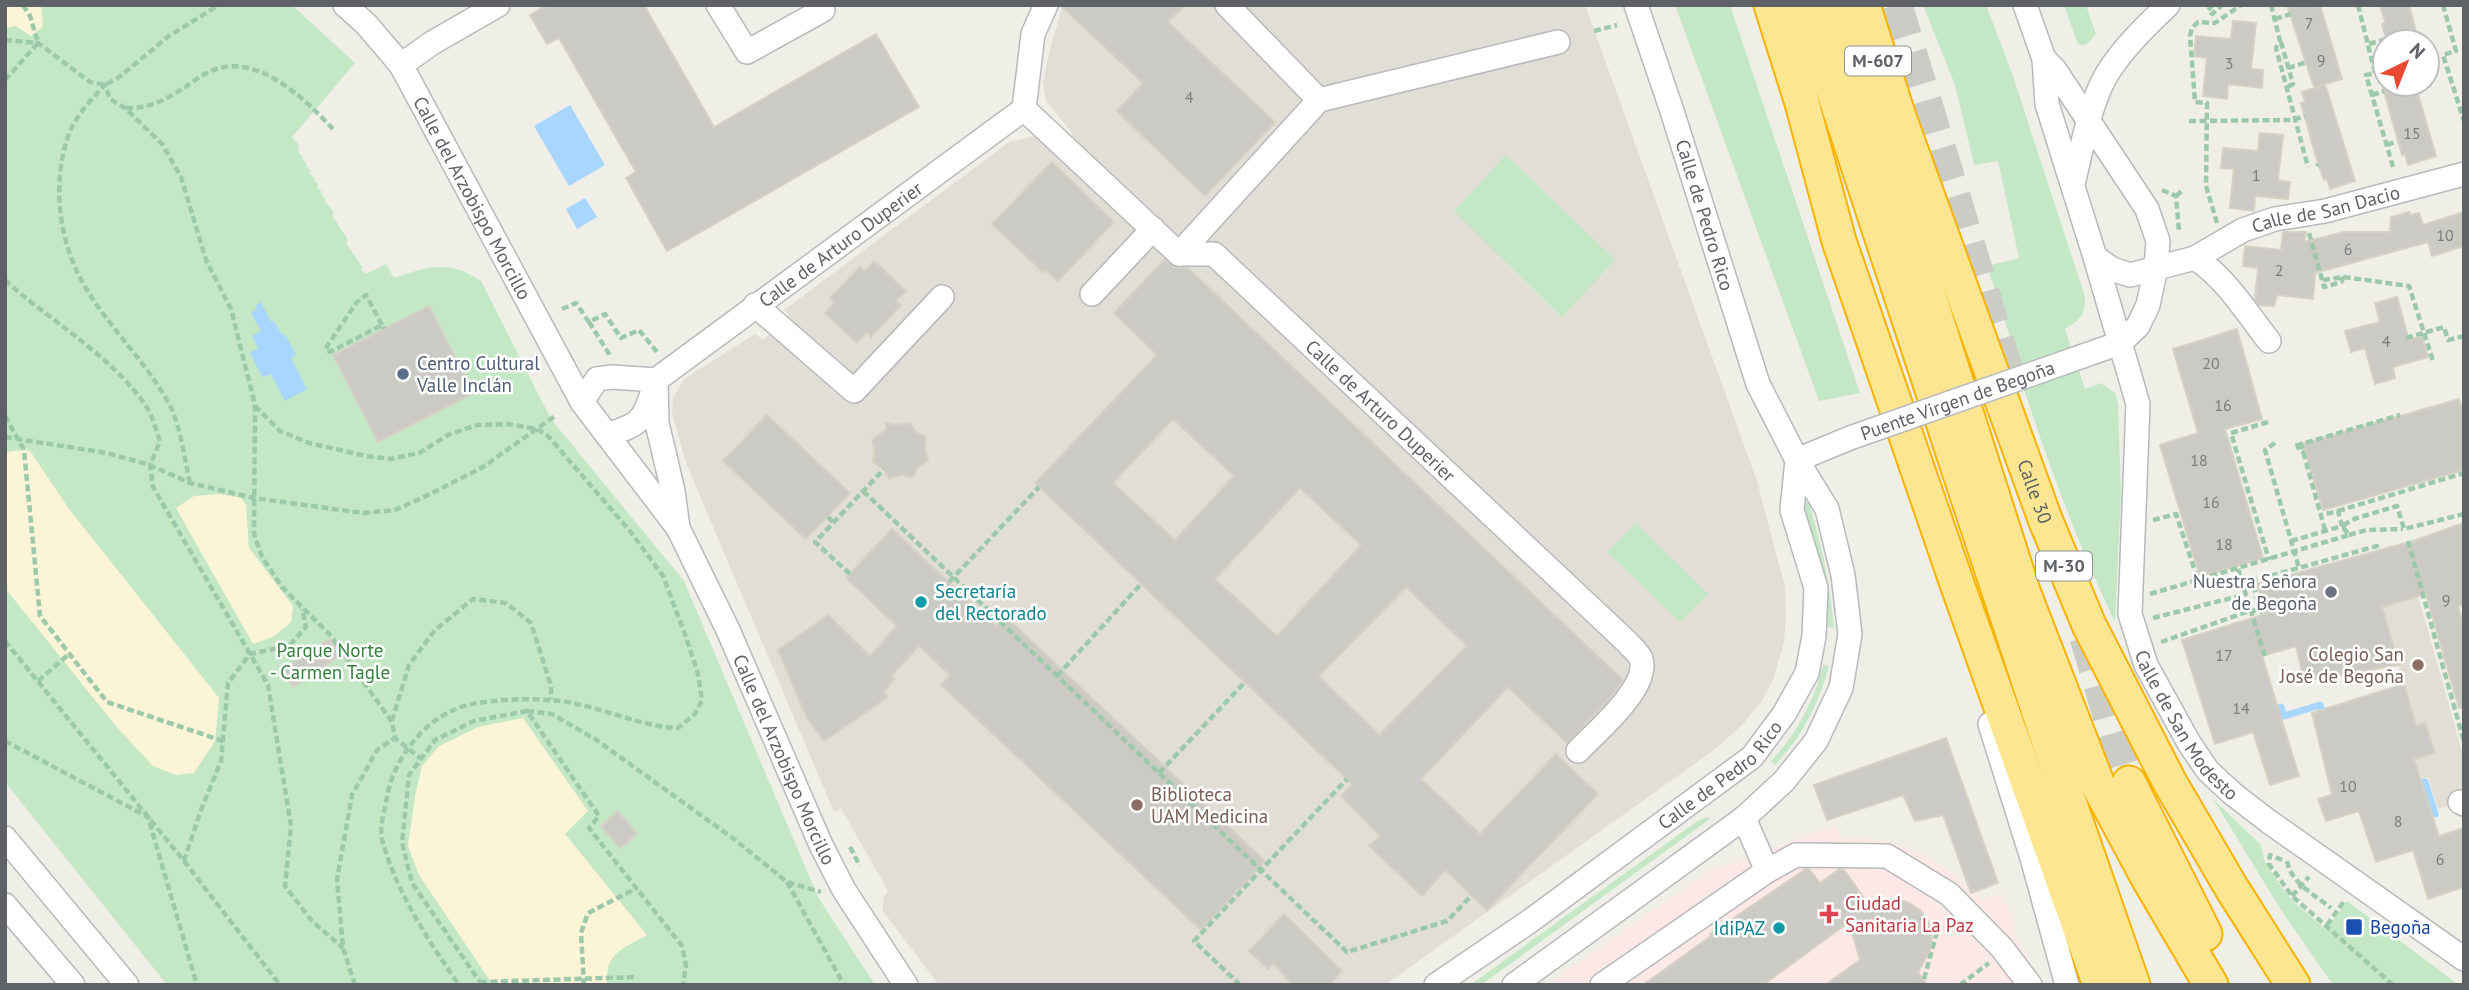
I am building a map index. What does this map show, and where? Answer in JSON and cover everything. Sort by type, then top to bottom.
[{"type":"highway","points":[[1763,5],[1802,103]]},
{"type":"highway","points":[[1771,5],[1802,103],[1839,241],[1956,581],[2100,985]]},
{"type":"highway","points":[[1797,5],[1834,93],[2055,761],[2133,985]]},
{"type":"highway","name":"M-607","points":[[1807,5],[1834,93]]},
{"type":"highway","points":[[1830,5],[1884,155],[2024,594],[2098,785],[2148,878],[2211,985]]},
{"type":"highway","name":"M-607","points":[[1856,5],[1899,117]]},
{"type":"highway","name":"Calle 30","points":[[1863,5],[1899,117],[2045,519],[2089,625],[2169,781],[2293,985]]},
{"type":"highway","points":[[2129,783],[2210,944],[2234,985]]},
{"type":"street","name":"Calle del Arzobispo Morcillo","points":[[345,5],[366,24],[401,65],[582,402],[678,528],[728,630],[821,845],[844,890],[906,985]]},
{"type":"street","points":[[401,65],[432,43],[498,5]]},
{"type":"street","points":[[728,8],[747,52],[823,10],[820,5]]},
{"type":"street","points":[[1046,5],[1033,34],[1024,109],[1179,254],[1319,100],[1558,42]]},
{"type":"street","points":[[1227,5],[1319,100]]},
{"type":"street","name":"Calle de Pedro Rico","points":[[1514,985],[1744,818],[1784,781],[1816,741],[1841,688],[1850,634],[1843,575],[1827,509],[1797,460],[1758,384],[1636,5]]},
{"type":"street","name":"Calle de San Modesto","points":[[2025,5],[2044,59],[2047,104],[2138,404],[2130,614],[2146,665],[2189,743],[2208,771],[2241,801],[2464,959]]},
{"type":"street","points":[[2073,184],[2089,122],[2105,76],[2132,40],[2168,5]]},
{"type":"street","name":"Calle de San Modesto","points":[[2044,59],[2055,70],[2147,209],[2158,242],[2148,304],[2137,326],[2120,343]]},
{"type":"street","name":"Calle de Arturo Duperier","points":[[659,369],[755,305],[1024,109]]},
{"type":"street","name":"Calle de San Dacio","points":[[2095,257],[2112,269],[2130,275],[2195,258],[2243,230],[2274,219],[2325,211],[2464,174]]},
{"type":"street","points":[[1092,294],[1153,229]]},
{"type":"street","name":"Calle de Arturo Duperier","points":[[1179,254],[1214,254],[1617,632],[1640,658],[1642,672],[1636,689],[1578,751]]},
{"type":"street","points":[[2195,258],[2229,289],[2269,341]]},
{"type":"street","points":[[755,305],[854,391],[942,297]]},
{"type":"street","name":"Puente Virgen de Begoña","points":[[1797,460],[1850,438],[2120,343]]},
{"type":"street","points":[[2083,356],[2115,366],[2130,376]]},
{"type":"street","name":"Calle del Arzobispo Morcillo","points":[[659,369],[657,423],[673,491],[678,528]]},
{"type":"street","points":[[582,402],[597,379],[659,369],[646,414],[635,425],[607,435]]},
{"type":"street","name":"Calle de Pedro Rico","points":[[1436,985],[1530,921],[1752,757],[1784,714],[1807,673],[1814,636],[1816,588],[1792,510],[1797,460]]},
{"type":"street","points":[[1956,581],[1981,693],[2032,858],[2067,985]]},
{"type":"street","points":[[1744,818],[1767,871]]},
{"type":"street","points":[[5,838],[127,985]]},
{"type":"street","points":[[1602,985],[1767,871],[1796,855],[1887,856],[1949,894],[2002,948],[2028,984]]},
{"type":"street","points":[[7,911],[73,985]]},
{"type":"path","points":[[23,5],[30,16],[38,43]]},
{"type":"path","points":[[190,483],[172,409],[152,375],[83,284],[65,239],[58,178],[71,130],[105,85],[118,78],[169,36],[219,5]]},
{"type":"path","points":[[2213,5],[2208,10],[2212,14],[2222,5]]},
{"type":"path","points":[[2219,229],[2206,186],[2207,103],[2195,102],[2190,36],[2192,28],[2198,22],[2215,23],[2241,5]]},
{"type":"path","points":[[2271,5],[2293,84],[2285,88]]},
{"type":"path","name":"Calle de San Dacio","points":[[2358,5],[2371,54]]},
{"type":"path","points":[[2443,5],[2456,51],[2443,55],[2464,121]]},
{"type":"path","points":[[2275,19],[2291,15]]},
{"type":"path","points":[[1594,31],[1617,25]]},
{"type":"path","points":[[5,40],[38,43],[90,82],[105,85]]},
{"type":"path","points":[[2280,41],[2276,48],[2293,120],[2308,167]]},
{"type":"path","points":[[5,80],[38,43]]},
{"type":"path","points":[[2288,68],[2306,62]]},
{"type":"path","points":[[125,108],[139,108],[170,98],[203,75],[231,64],[262,72],[277,80],[315,110],[334,130]]},
{"type":"path","name":"Calle de San Dacio","points":[[2371,74],[2366,75],[2371,92]]},
{"type":"path","points":[[105,85],[110,99],[125,108],[162,144],[181,177],[206,260],[231,309],[255,405],[254,534],[262,557],[282,587],[331,636],[392,722],[395,738],[420,758]]},
{"type":"path","name":"Calle de San Dacio","points":[[2373,98],[2397,181]]},
{"type":"path","points":[[2189,121],[2293,120],[2305,116]]},
{"type":"path","points":[[2387,145],[2397,141]]},
{"type":"path","points":[[2152,186],[2176,195]]},
{"type":"path","points":[[2176,195],[2184,189]]},
{"type":"path","points":[[2176,195],[2180,235]]},
{"type":"path","points":[[2308,229],[2324,287],[2341,282],[2344,277],[2409,286],[2433,361]]},
{"type":"path","points":[[5,280],[26,300],[113,367],[147,408],[160,441],[150,465],[153,487],[268,685],[292,825],[285,886],[312,921],[343,948]]},
{"type":"path","points":[[366,295],[383,327],[332,351],[327,352],[327,346],[357,302],[366,295]]},
{"type":"path","points":[[562,309],[576,303],[617,365]]},
{"type":"path","points":[[589,322],[605,314],[621,338],[639,330],[659,369]]},
{"type":"path","points":[[2406,338],[2444,327],[2448,340],[2464,336]]},
{"type":"path","points":[[255,405],[280,431],[309,443],[391,459],[419,453],[448,435],[477,425],[508,424],[537,429],[561,450],[630,531],[663,576],[686,637],[698,674],[702,700],[695,714],[678,728],[654,727],[617,714],[551,700],[523,699],[467,705],[441,717],[407,748],[390,780],[381,835],[399,885],[458,985]]},
{"type":"path","points":[[2325,530],[2301,444],[2400,415]]},
{"type":"path","points":[[5,416],[24,450],[40,616],[107,702],[223,741]]},
{"type":"path","points":[[5,437],[107,453],[150,465],[190,483],[254,498],[363,513],[395,510],[483,467],[555,416]]},
{"type":"path","points":[[2268,422],[2231,432],[2269,560]]},
{"type":"path","points":[[2275,443],[2265,450],[2299,568]]},
{"type":"path","points":[[2297,443],[2299,450],[2304,453]]},
{"type":"path","points":[[850,574],[815,542],[884,469]]},
{"type":"path","points":[[2321,515],[2464,473]]},
{"type":"path","points":[[952,579],[1039,487]]},
{"type":"path","points":[[863,491],[952,579],[1346,952],[1447,921],[1472,895]]},
{"type":"path","points":[[2291,541],[2397,506],[2404,529]]},
{"type":"path","points":[[2339,511],[2342,526],[2349,535]]},
{"type":"path","points":[[2151,520],[2176,514],[2198,580]]},
{"type":"path","points":[[2146,595],[2229,574],[2366,530],[2404,529],[2464,514]]},
{"type":"path","points":[[828,517],[833,522]]},
{"type":"path","points":[[2408,541],[2464,741]]},
{"type":"path","points":[[2157,644],[2252,610],[2261,612],[2252,582],[2377,546],[2378,550]]},
{"type":"path","points":[[2238,569],[2265,657]]},
{"type":"path","points":[[1057,676],[1141,584]]},
{"type":"path","points":[[2149,619],[2247,594]]},
{"type":"path","points":[[392,722],[410,665],[435,630],[473,599],[506,603],[531,623],[551,686],[551,700]]},
{"type":"path","points":[[184,862],[221,761],[228,683],[250,654],[289,646],[306,627],[302,608]]},
{"type":"path","points":[[5,641],[280,985]]},
{"type":"path","points":[[38,681],[70,654]]},
{"type":"path","points":[[1159,773],[1245,682]]},
{"type":"path","points":[[527,712],[599,816],[589,828],[682,946],[686,965],[683,985]]},
{"type":"path","points":[[636,977],[584,982],[481,984],[412,883],[402,843],[409,775],[435,740],[474,721],[527,712],[552,713],[595,739],[734,839],[788,882],[822,892]]},
{"type":"path","points":[[355,985],[343,948],[337,879],[352,794],[377,750],[395,738]]},
{"type":"path","points":[[5,741],[148,817],[197,985]]},
{"type":"path","points":[[1240,985],[1194,941],[1347,779]]},
{"type":"path","points":[[849,846],[860,866]]},
{"type":"path","points":[[2287,862],[2270,855],[2268,859],[2279,880],[2292,896],[2393,985]]},
{"type":"path","points":[[2290,871],[2301,885],[2331,908]]},
{"type":"path","points":[[788,882],[844,985]]},
{"type":"path","points":[[2292,896],[2301,885]]},
{"type":"path","points":[[584,982],[580,933],[588,913],[637,888]]},
{"type":"path","points":[[2327,925],[2347,897]]},
{"type":"path","points":[[1924,979],[1937,932]]},
{"type":"path","points":[[1960,985],[1996,958]]},
{"type":"shaded area","points":[[1063,5],[1585,5],[1757,481],[1785,587],[1786,615],[1784,642],[1774,677],[1762,701],[1742,725],[1714,750],[1385,985],[939,985],[883,911],[883,898],[888,891],[841,808],[834,812],[686,463],[672,413],[673,398],[684,379],[755,334],[763,340],[790,316],[784,310],[1009,142],[1035,136],[1055,153],[1073,134],[1046,101],[1043,82]]},
{"type":"shaded area","name":"Colegio San José de Begoña","points":[[2403,543],[2464,758],[2464,801],[2438,809],[2428,777],[2392,786],[2393,766],[2434,753],[2426,724],[2416,726],[2382,607],[2405,600],[2388,547]]},
{"type":"shaded area","name":"Ciudad Sanitaria La Paz","points":[[1836,825],[1842,839],[1868,839],[1895,844],[1920,853],[1952,873],[1983,900],[2002,894],[2016,928],[2012,932],[2044,985],[1546,985],[1712,869]]},
{"type":"green space","name":"Parque Norte - Carmen Tagle","points":[[5,5],[292,5],[355,63],[292,137],[299,145],[298,152],[311,171],[309,173],[315,178],[317,187],[334,212],[332,215],[363,268],[361,270],[366,274],[386,264],[394,278],[418,270],[448,267],[481,281],[551,419],[684,581],[818,897],[875,985],[167,985],[5,782]]},
{"type":"green space","points":[[1675,5],[1730,5],[1860,393],[1819,401]]},
{"type":"green space","points":[[1923,5],[1986,5],[2013,76],[2085,297],[2081,316],[2065,329],[2085,389],[2101,383],[2115,393],[2118,404],[2121,493],[2115,622],[2084,553],[2043,446],[2007,338],[2010,337],[1987,266],[2019,258],[1998,161],[1974,165],[1955,85]]},
{"type":"green space","points":[[2064,5],[2086,5],[2096,34],[2086,44],[2078,44]]},
{"type":"green space","points":[[1506,155],[1615,260],[1562,317],[1454,211]]},
{"type":"green space","points":[[1805,501],[1809,504],[1822,550],[1834,628],[1828,627],[1824,580],[1803,505]]},
{"type":"green space","points":[[1636,523],[1708,594],[1680,622],[1607,552]]},
{"type":"green space","points":[[1823,665],[1829,666],[1815,706],[1793,743],[1775,765],[1771,761],[1789,740],[1803,716]]},
{"type":"green space","points":[[2213,799],[2261,845],[2264,860],[2282,888],[2326,930],[2347,901],[2459,985],[2333,985],[2281,910]]},
{"type":"green space","points":[[1707,817],[1710,819],[1481,985],[1470,985],[1699,820]]},
{"type":"sand","points":[[5,5],[41,5],[43,26],[31,36],[16,26],[5,28]]},
{"type":"sand","points":[[30,451],[69,509],[219,698],[215,741],[194,773],[176,775],[153,766],[115,725],[5,588],[5,452]]},
{"type":"sand","points":[[219,494],[241,498],[246,505],[249,548],[293,606],[291,622],[273,637],[253,644],[176,508],[194,496]]},
{"type":"sand","points":[[523,718],[588,811],[565,834],[647,935],[617,953],[612,959],[607,985],[493,985],[419,875],[408,846],[422,766],[439,746],[478,727]]},
{"type":"water","points":[[570,105],[605,165],[569,186],[534,126]]},
{"type":"water","points":[[585,198],[597,217],[577,229],[566,209]]},
{"type":"water","points":[[261,302],[271,322],[274,321],[282,335],[285,334],[296,355],[291,358],[307,389],[285,401],[271,374],[262,377],[250,353],[258,348],[252,336],[261,331],[251,313]]},
{"type":"building","points":[[547,5],[644,5],[714,127],[876,34],[919,107],[667,251],[626,178],[636,172],[559,38],[547,44],[530,15]]},
{"type":"building","points":[[1060,5],[1185,5],[1168,22],[1275,122],[1205,196],[1117,111],[1143,83]]},
{"type":"building","points":[[2287,5],[2320,5],[2342,79],[2325,84],[2355,181],[2330,189],[2318,164],[2301,103],[2305,102],[2302,92],[2321,86],[2314,87]]},
{"type":"building","points":[[2380,5],[2409,5],[2415,28],[2383,28],[2382,24],[2385,22]]},
{"type":"building","points":[[2233,21],[2256,23],[2251,69],[2263,70],[2262,88],[2228,84],[2227,99],[2203,96],[2207,58],[2194,56],[2196,36],[2231,39]]},
{"type":"building","points":[[2386,98],[2419,98],[2436,156],[2408,165],[2405,154],[2402,155]]},
{"type":"building","points":[[2260,133],[2283,135],[2278,180],[2290,182],[2288,199],[2255,196],[2254,211],[2230,208],[2234,169],[2221,168],[2223,148],[2258,151]]},
{"type":"building","points":[[1052,162],[1114,222],[1058,281],[1045,270],[1043,272],[992,224]]},
{"type":"building","points":[[2409,212],[2410,215],[2419,213],[2423,225],[2464,212],[2464,246],[2432,256],[2428,242],[2315,273],[2313,299],[2277,295],[2274,306],[2259,305],[2255,299],[2258,268],[2243,266],[2245,246],[2281,250],[2283,232],[2306,232],[2304,242],[2344,232],[2390,232],[2391,217]]},
{"type":"building","points":[[1164,260],[1175,267],[1188,268],[1623,680],[1609,699],[1567,743],[1508,687],[1421,779],[1480,834],[1556,754],[1598,794],[1487,910],[1445,870],[1422,896],[1369,846],[1380,836],[1341,796],[1352,784],[1035,483],[1157,355],[1114,313]],"holes":[[[1173,419],[1234,476],[1175,540],[1113,483]],[[1300,488],[1361,545],[1277,636],[1215,579]],[[1406,587],[1467,646],[1379,735],[1319,676]]]},
{"type":"building","points":[[874,261],[906,291],[896,301],[901,305],[871,337],[867,332],[857,343],[825,313],[834,303],[830,298],[860,267],[865,271]]},
{"type":"building","points":[[2397,297],[2409,340],[2422,336],[2428,357],[2393,367],[2395,378],[2375,384],[2365,348],[2351,352],[2345,331],[2380,322],[2375,303]]},
{"type":"building","name":"Centro Cultural Valle Inclán","points":[[429,306],[474,393],[378,442],[333,355]]},
{"type":"building","points":[[2237,329],[2262,419],[2225,429],[2263,558],[2200,577],[2160,445],[2198,433],[2173,349]]},
{"type":"building","points":[[2459,399],[2464,415],[2464,470],[2323,510],[2303,444]]},
{"type":"building","points":[[767,415],[850,493],[806,539],[723,461]]},
{"type":"building","points":[[886,423],[910,423],[916,432],[926,437],[928,460],[917,468],[913,477],[902,475],[889,478],[884,469],[873,462],[875,452],[872,440],[886,430]]},
{"type":"building","points":[[2464,523],[2464,605],[2458,606],[2464,626],[2464,707],[2459,708],[2426,594],[2382,607],[2399,665],[2314,679],[2312,671],[2302,672],[2296,646],[2262,656],[2299,776],[2270,785],[2253,732],[2215,744],[2182,640],[2265,614],[2257,584],[2413,541]]},
{"type":"building","points":[[892,529],[996,626],[1005,616],[1265,861],[1201,930],[941,685],[950,675],[919,646],[891,676],[894,679],[884,692],[888,697],[824,741],[807,718],[778,650],[828,615],[870,656],[897,626],[846,578]]},
{"type":"building","points":[[330,639],[340,656],[293,687],[282,670]]},
{"type":"building","points":[[2404,684],[2416,726],[2425,723],[2435,753],[2414,759],[2439,836],[2464,828],[2464,887],[2428,899],[2413,850],[2376,862],[2359,811],[2326,821],[2318,799],[2332,795],[2312,713]]},
{"type":"building","points":[[1946,738],[1998,883],[1971,893],[1943,815],[1915,821],[1903,795],[1827,820],[1814,785]]},
{"type":"building","points":[[618,811],[637,834],[620,848],[601,826]]},
{"type":"building","points":[[1809,869],[1820,883],[1839,869],[1844,870],[1869,905],[1885,899],[1898,899],[1920,910],[1929,923],[1932,935],[1929,953],[1918,972],[1927,985],[1825,985],[1860,960],[1849,922],[1763,985],[1643,985],[1711,936],[1710,934]]},
{"type":"building","points":[[1284,914],[1342,971],[1328,985],[1293,985],[1273,964],[1268,969],[1249,951]]},
{"type":"waterway","points":[[2281,707],[2284,716],[2320,705],[2324,717]]},
{"type":"waterway","points":[[2414,785],[2425,782],[2435,814]]},
{"type":"tunnel","points":[[1896,5],[2013,391]]},
{"type":"tunnel","points":[[2086,637],[2129,783]]},
{"type":"place","name":"Centro Cultural Valle Inclán","points":[[403,374]]},
{"type":"place","name":"Nuestra Señora de Begoña","points":[[2331,592]]},
{"type":"place","name":"Secretaría del Rectorado","points":[[921,602]]},
{"type":"place","name":"Colegio San José de Begoña","points":[[2418,665]]},
{"type":"place","name":"Biblioteca UAM Medicina","points":[[1137,805]]},
{"type":"place","name":"Ciudad Sanitaria La Paz","points":[[1829,914]]},
{"type":"place","name":"Begoña","points":[[2354,927]]},
{"type":"place","name":"IdiPAZ","points":[[1779,928]]}]
